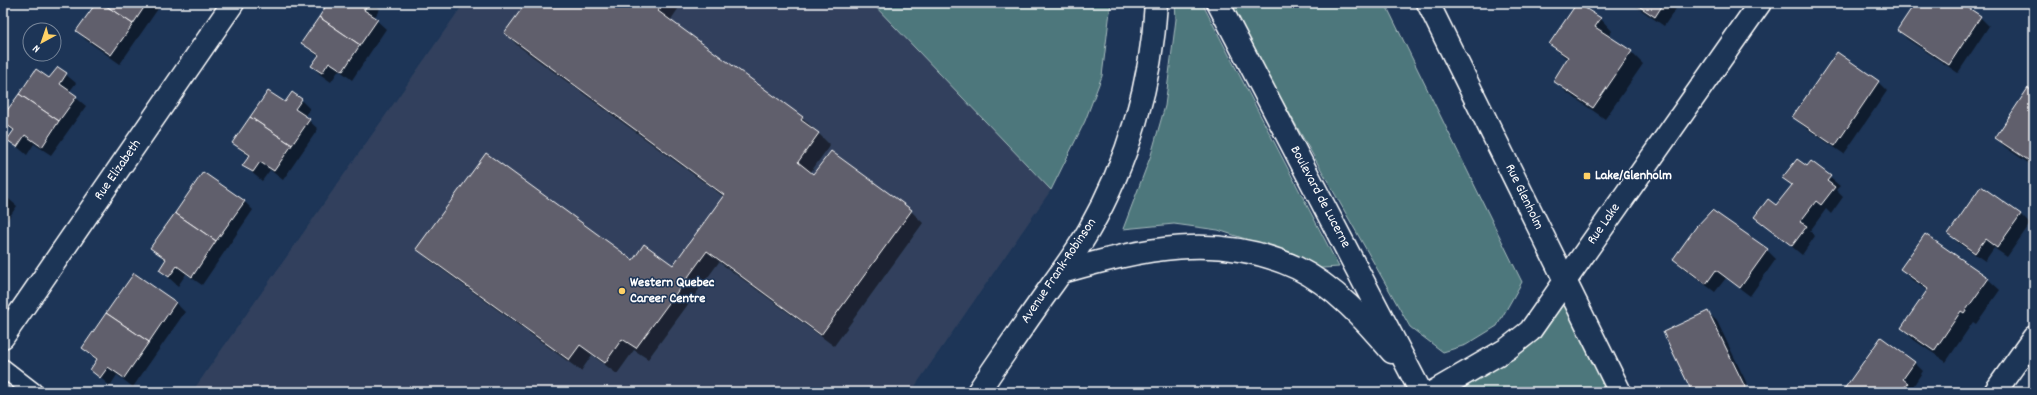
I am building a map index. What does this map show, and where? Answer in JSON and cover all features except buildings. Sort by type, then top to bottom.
[{"type":"street","name":"Rue Elizabeth","points":[[3,337],[234,3]]},
{"type":"street","name":"Avenue Frank-Robinson","points":[[978,392],[1062,272],[1089,230],[1114,181],[1130,139],[1146,79],[1155,28],[1156,3]]},
{"type":"street","name":"Boulevard de Lucerne","points":[[1218,3],[1421,392]]},
{"type":"street","name":"Rue Glenholm","points":[[1428,3],[1620,392]]},
{"type":"street","name":"Rue Lake","points":[[1432,392],[1507,349],[1530,332],[1565,279],[1760,3]]},
{"type":"street","points":[[1062,272],[1111,258],[1151,250],[1223,246],[1261,254],[1298,268],[1331,290],[1358,315],[1391,351],[1421,392]]},
{"type":"street","points":[[1996,392],[2034,337]]},
{"type":"lane","points":[[3,368],[34,392]]},
{"type":"shaded area","name":"Western Quebec Career Centre","points":[[464,3],[872,3],[1051,190],[911,392],[192,392]]},
{"type":"green space","points":[[872,3],[1111,3],[1102,76],[1085,121],[1051,190]]},
{"type":"green space","points":[[1175,3],[1202,3],[1339,267],[1307,269],[1264,245],[1218,230],[1174,224],[1123,229],[1151,155],[1165,106],[1176,19]]},
{"type":"green space","points":[[1227,3],[1385,3],[1522,282],[1497,326],[1466,345],[1443,352],[1410,327]]},
{"type":"green space","points":[[1565,279],[1620,392],[1433,392],[1507,349]]},
{"type":"place","name":"Lake/Glenholm","points":[[1587,176]]},
{"type":"place","name":"Western Quebec Career Centre","points":[[622,291]]}]
